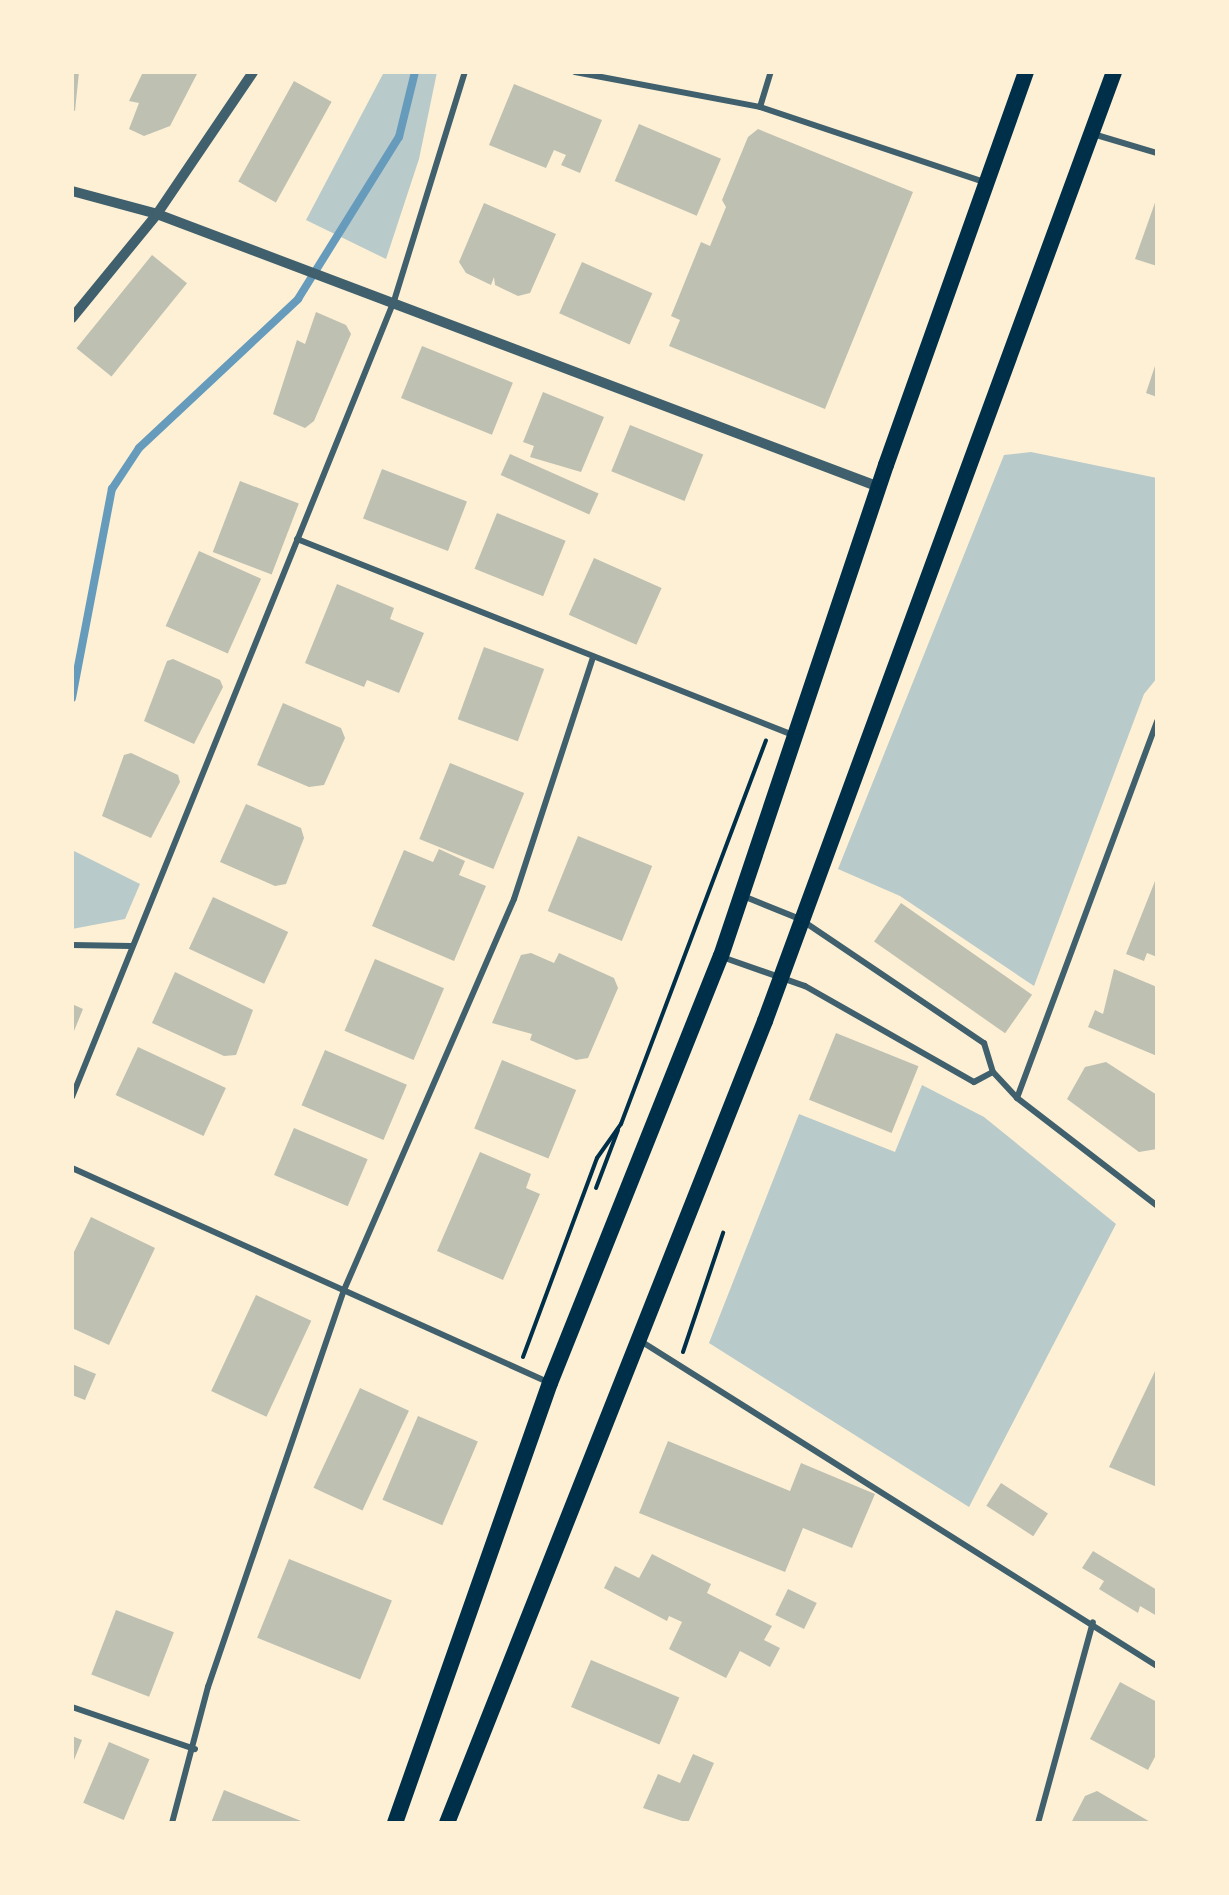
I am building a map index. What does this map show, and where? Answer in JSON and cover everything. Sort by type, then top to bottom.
[{"type":"highway","points":[[395,1823],[550,1383],[721,956],[879,487],[989,184],[1026,72]]},
{"type":"highway","points":[[447,1823],[779,976],[1114,72]]},
{"type":"street","points":[[72,318],[157,214],[253,72]]},
{"type":"street","points":[[72,1097],[131,946],[394,302],[465,72]]},
{"type":"street","points":[[575,72],[760,107],[989,184]]},
{"type":"street","points":[[760,107],[771,72]]},
{"type":"street","points":[[1093,133],[1157,153]]},
{"type":"street","points":[[72,191],[157,214],[879,487]]},
{"type":"street","points":[[297,539],[770,728],[797,736]]},
{"type":"street","points":[[172,1823],[195,1749],[208,1687],[344,1290],[514,898],[593,657]]},
{"type":"street","points":[[1017,1098],[1157,721]]},
{"type":"street","points":[[742,895],[800,919],[984,1043],[993,1072],[1017,1098],[1157,1206]]},
{"type":"street","points":[[72,945],[131,946]]},
{"type":"street","points":[[721,956],[779,976],[974,1082],[993,1072]]},
{"type":"street","points":[[72,1167],[550,1383]]},
{"type":"street","points":[[638,1340],[680,1361],[1093,1622],[1157,1666]]},
{"type":"street","points":[[1038,1823],[1093,1622]]},
{"type":"street","points":[[72,1707],[195,1749]]},
{"type":"path","points":[[596,1188],[770,728]]},
{"type":"path","points":[[519,1369],[597,1158],[621,1124]]},
{"type":"path","points":[[680,1361],[723,1233]]},
{"type":"shaded area","points":[[384,72],[437,72],[419,159],[386,259],[306,220]]},
{"type":"shaded area","points":[[1031,452],[1157,478],[1157,678],[1144,694],[1034,986],[900,896],[838,869],[1004,455]]},
{"type":"shaded area","points":[[72,850],[140,884],[125,919],[72,929]]},
{"type":"shaded area","points":[[922,1085],[984,1117],[1116,1224],[969,1507],[709,1343],[799,1114],[895,1152]]},
{"type":"building","points":[[72,72],[79,72],[75,111],[72,110]]},
{"type":"building","points":[[143,72],[198,72],[170,126],[144,136],[129,129],[139,103],[129,101]]},
{"type":"building","points":[[294,81],[332,102],[276,202],[238,182]]},
{"type":"building","points":[[514,84],[602,120],[580,173],[561,165],[566,155],[554,150],[546,168],[489,145]]},
{"type":"building","points":[[639,124],[721,159],[697,216],[615,181]]},
{"type":"building","points":[[758,129],[913,192],[825,409],[669,346],[680,320],[671,316],[701,242],[710,246],[726,207],[722,200],[748,137]]},
{"type":"building","points":[[1157,197],[1157,266],[1135,259]]},
{"type":"building","points":[[484,203],[556,234],[530,293],[518,296],[495,285],[494,277],[491,285],[466,273],[459,262]]},
{"type":"building","points":[[152,255],[187,283],[111,377],[76,348]]},
{"type":"building","points":[[582,262],[652,293],[630,344],[559,313]]},
{"type":"building","points":[[316,312],[346,325],[351,334],[314,421],[305,428],[273,414],[297,340],[305,344]]},
{"type":"building","points":[[422,346],[513,383],[492,435],[401,398]]},
{"type":"building","points":[[1157,360],[1157,397],[1146,393]]},
{"type":"building","points":[[543,392],[604,417],[581,472],[530,457],[534,446],[523,442]]},
{"type":"building","points":[[630,425],[703,455],[685,501],[611,471]]},
{"type":"building","points":[[510,454],[599,493],[589,514],[501,475]]},
{"type":"building","points":[[382,469],[467,502],[448,551],[363,518]]},
{"type":"building","points":[[240,481],[299,504],[272,575],[213,552]]},
{"type":"building","points":[[497,513],[566,541],[543,596],[475,569]]},
{"type":"building","points":[[199,551],[261,579],[228,654],[166,626]]},
{"type":"building","points":[[594,558],[662,588],[636,645],[569,615]]},
{"type":"building","points":[[337,584],[394,608],[390,619],[424,633],[399,693],[367,680],[364,687],[305,663]]},
{"type":"building","points":[[484,647],[544,669],[518,741],[458,719]]},
{"type":"building","points":[[173,659],[220,680],[223,687],[194,744],[144,721],[167,661]]},
{"type":"building","points":[[283,703],[341,728],[345,738],[324,785],[309,787],[257,765]]},
{"type":"building","points":[[131,753],[178,775],[180,782],[151,838],[102,816],[124,755]]},
{"type":"building","points":[[450,763],[524,793],[493,869],[419,839]]},
{"type":"building","points":[[246,804],[301,828],[304,838],[286,884],[275,886],[220,862]]},
{"type":"building","points":[[578,836],[652,866],[622,941],[548,911]]},
{"type":"building","points":[[439,849],[465,861],[459,875],[486,886],[454,961],[372,926],[404,850],[433,862]]},
{"type":"building","points":[[1157,876],[1157,957],[1147,953],[1144,961],[1126,954]]},
{"type":"building","points":[[213,897],[288,932],[264,984],[189,949]]},
{"type":"building","points":[[901,903],[1032,995],[1005,1033],[874,942]]},
{"type":"building","points":[[531,953],[554,963],[559,953],[614,978],[618,988],[588,1058],[576,1060],[530,1040],[532,1034],[492,1023],[521,955]]},
{"type":"building","points":[[375,959],[444,988],[414,1060],[345,1031]]},
{"type":"building","points":[[1114,969],[1157,987],[1157,1056],[1088,1027],[1095,1010],[1103,1014]]},
{"type":"building","points":[[175,972],[253,1010],[236,1055],[224,1056],[152,1023]]},
{"type":"building","points":[[72,1004],[83,1009],[72,1036]]},
{"type":"building","points":[[836,1033],[919,1066],[892,1133],[809,1100]]},
{"type":"building","points":[[138,1047],[226,1088],[204,1136],[116,1095]]},
{"type":"building","points":[[325,1050],[407,1085],[383,1140],[302,1105]]},
{"type":"building","points":[[502,1060],[576,1090],[548,1159],[474,1129]]},
{"type":"building","points":[[1106,1062],[1157,1095],[1157,1149],[1139,1152],[1067,1099],[1085,1067]]},
{"type":"building","points":[[294,1128],[368,1159],[348,1206],[274,1175]]},
{"type":"building","points":[[480,1152],[531,1174],[526,1188],[540,1194],[503,1280],[437,1251]]},
{"type":"building","points":[[91,1217],[155,1248],[109,1345],[72,1328],[72,1256]]},
{"type":"building","points":[[256,1295],[311,1321],[266,1417],[211,1391]]},
{"type":"building","points":[[72,1364],[96,1374],[85,1400],[72,1395]]},
{"type":"building","points":[[1157,1367],[1157,1487],[1109,1467]]},
{"type":"building","points":[[360,1388],[409,1411],[362,1511],[314,1488]]},
{"type":"building","points":[[418,1416],[478,1441],[442,1525],[382,1500]]},
{"type":"building","points":[[668,1441],[790,1491],[801,1463],[875,1494],[852,1548],[803,1528],[785,1572],[639,1513]]},
{"type":"building","points":[[1001,1483],[1048,1513],[1033,1536],[986,1506]]},
{"type":"building","points":[[1093,1551],[1157,1590],[1157,1616],[1140,1606],[1138,1613],[1099,1589],[1104,1581],[1082,1568]]},
{"type":"building","points":[[652,1554],[711,1584],[707,1593],[772,1626],[764,1640],[780,1648],[770,1667],[740,1651],[726,1678],[669,1649],[682,1622],[669,1616],[667,1621],[604,1588],[615,1566],[639,1578]]},
{"type":"building","points":[[289,1559],[392,1601],[360,1679],[257,1638]]},
{"type":"building","points":[[788,1589],[817,1603],[804,1629],[775,1615]]},
{"type":"building","points":[[116,1610],[174,1632],[149,1697],[91,1674]]},
{"type":"building","points":[[591,1660],[679,1698],[659,1744],[571,1707]]},
{"type":"building","points":[[1120,1682],[1157,1702],[1157,1753],[1148,1770],[1090,1739]]},
{"type":"building","points":[[72,1736],[82,1740],[72,1765]]},
{"type":"building","points":[[109,1742],[150,1759],[124,1820],[83,1803]]},
{"type":"building","points":[[693,1754],[714,1763],[688,1823],[643,1808],[658,1774],[680,1783]]},
{"type":"building","points":[[224,1790],[306,1823],[211,1823]]},
{"type":"building","points":[[1097,1791],[1152,1823],[1071,1823],[1085,1796]]},
{"type":"waterway","points":[[72,698],[112,489],[139,448],[298,299],[399,137],[415,72]]}]
